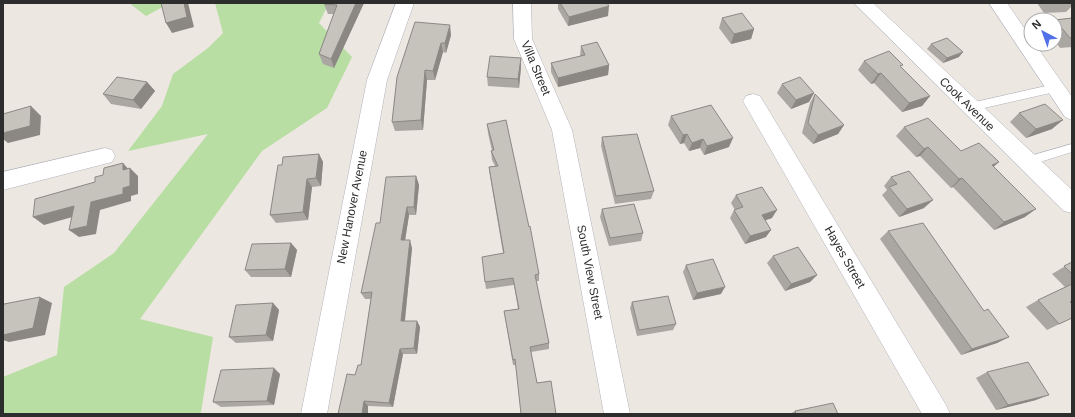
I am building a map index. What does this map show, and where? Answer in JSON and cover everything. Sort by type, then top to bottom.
[{"type":"street","name":"New Hanover Avenue","points":[[314,414],[377,80],[405,3]]},
{"type":"street","name":"Villa Street","points":[[522,3],[523,39],[562,130]]},
{"type":"street","name":"Cook Avenue","points":[[862,3],[1072,204]]},
{"type":"street","points":[[998,3],[1072,112]]},
{"type":"street","name":"Hayes Street","points":[[753,101],[937,414]]},
{"type":"street","name":"South View Street","points":[[562,130],[617,414]]},
{"type":"street","points":[[3,181],[105,156]]},
{"type":"lane","points":[[971,107],[1055,88]]},
{"type":"lane","points":[[1027,161],[1072,148]]},
{"type":"green space","points":[[129,3],[170,3],[146,16]]},
{"type":"green space","points":[[215,3],[329,3],[319,23],[352,57],[327,108],[262,151],[140,319],[213,337],[200,414],[3,414],[3,377],[57,355],[64,287],[114,253],[208,134],[128,151],[162,106],[173,74],[208,48],[223,33]]},
{"type":"building","points":[[161,3],[184,3],[187,17],[166,23]]},
{"type":"building","points":[[356,3],[331,59],[319,54],[337,5],[324,4]]},
{"type":"building","points":[[560,3],[607,3],[609,6],[569,17]]},
{"type":"building","points":[[742,13],[754,29],[734,34],[722,18]]},
{"type":"building","points":[[1072,18],[1072,38],[1070,38],[1063,30],[1063,19]]},
{"type":"building","points":[[415,22],[450,25],[445,43],[441,43],[433,71],[425,70],[421,120],[392,122],[397,77]]},
{"type":"building","points":[[947,38],[963,52],[947,58],[931,44]]},
{"type":"building","points":[[597,42],[609,65],[558,78],[551,63],[585,55],[581,46]]},
{"type":"building","points":[[889,51],[903,65],[900,66],[930,96],[909,103],[881,73],[878,74],[864,61]]},
{"type":"building","points":[[490,56],[521,58],[518,79],[487,77]]},
{"type":"building","points":[[117,77],[147,82],[133,100],[103,94]]},
{"type":"building","points":[[800,77],[814,93],[796,100],[782,84]]},
{"type":"building","points":[[815,94],[844,125],[818,135],[808,123]]},
{"type":"building","points":[[1045,104],[1063,120],[1036,129],[1019,113]]},
{"type":"building","points":[[711,105],[733,138],[707,146],[703,139],[692,143],[687,134],[683,135],[671,116]]},
{"type":"building","points":[[31,106],[30,126],[3,133],[3,114]]},
{"type":"building","points":[[928,118],[961,151],[979,143],[999,162],[992,165],[1036,209],[1004,222],[962,178],[959,179],[928,147],[924,149],[904,127]]},
{"type":"building","points":[[506,120],[529,227],[530,226],[539,274],[535,275],[549,343],[530,347],[537,383],[551,381],[556,414],[521,414],[515,359],[513,360],[504,311],[519,309],[513,278],[485,282],[482,257],[504,253],[489,167],[498,166],[491,151],[494,150],[487,124]]},
{"type":"building","points":[[637,134],[654,191],[616,196],[602,137]]},
{"type":"building","points":[[319,154],[316,178],[307,179],[303,212],[270,215],[278,165],[282,165],[283,157]]},
{"type":"building","points":[[123,163],[123,170],[130,168],[130,186],[123,188],[123,194],[91,202],[87,226],[69,230],[74,206],[33,217],[35,199],[95,182],[95,177],[103,175],[104,168]]},
{"type":"building","points":[[909,171],[933,200],[907,209],[889,187],[897,184],[891,177]]},
{"type":"building","points":[[416,176],[414,207],[407,207],[401,240],[410,240],[401,321],[417,321],[414,348],[400,349],[389,403],[364,401],[362,414],[338,414],[347,374],[355,375],[358,365],[361,365],[372,292],[361,293],[376,223],[380,223],[386,177]]},
{"type":"building","points":[[762,187],[777,210],[762,215],[771,230],[750,236],[734,210],[743,207],[736,195]]},
{"type":"building","points":[[634,204],[643,233],[610,238],[602,209]]},
{"type":"building","points":[[923,223],[984,311],[988,309],[1009,337],[972,349],[888,231]]},
{"type":"building","points":[[291,243],[285,269],[245,270],[252,244]]},
{"type":"building","points":[[798,247],[817,275],[791,284],[773,256]]},
{"type":"building","points":[[713,259],[725,287],[697,293],[686,265]]},
{"type":"building","points":[[1072,262],[1072,274],[1064,266]]},
{"type":"building","points":[[1072,284],[1072,301],[1070,302],[1072,304],[1072,318],[1059,324],[1038,300]]},
{"type":"building","points":[[668,296],[676,324],[639,330],[632,302]]},
{"type":"building","points":[[40,297],[33,328],[3,335],[4,304]]},
{"type":"building","points":[[273,303],[266,335],[229,337],[236,305]]},
{"type":"building","points":[[1028,362],[1049,395],[1008,405],[987,372]]},
{"type":"building","points":[[274,368],[267,401],[213,402],[221,370]]},
{"type":"building","points":[[833,403],[838,414],[796,414],[795,411]]}]
